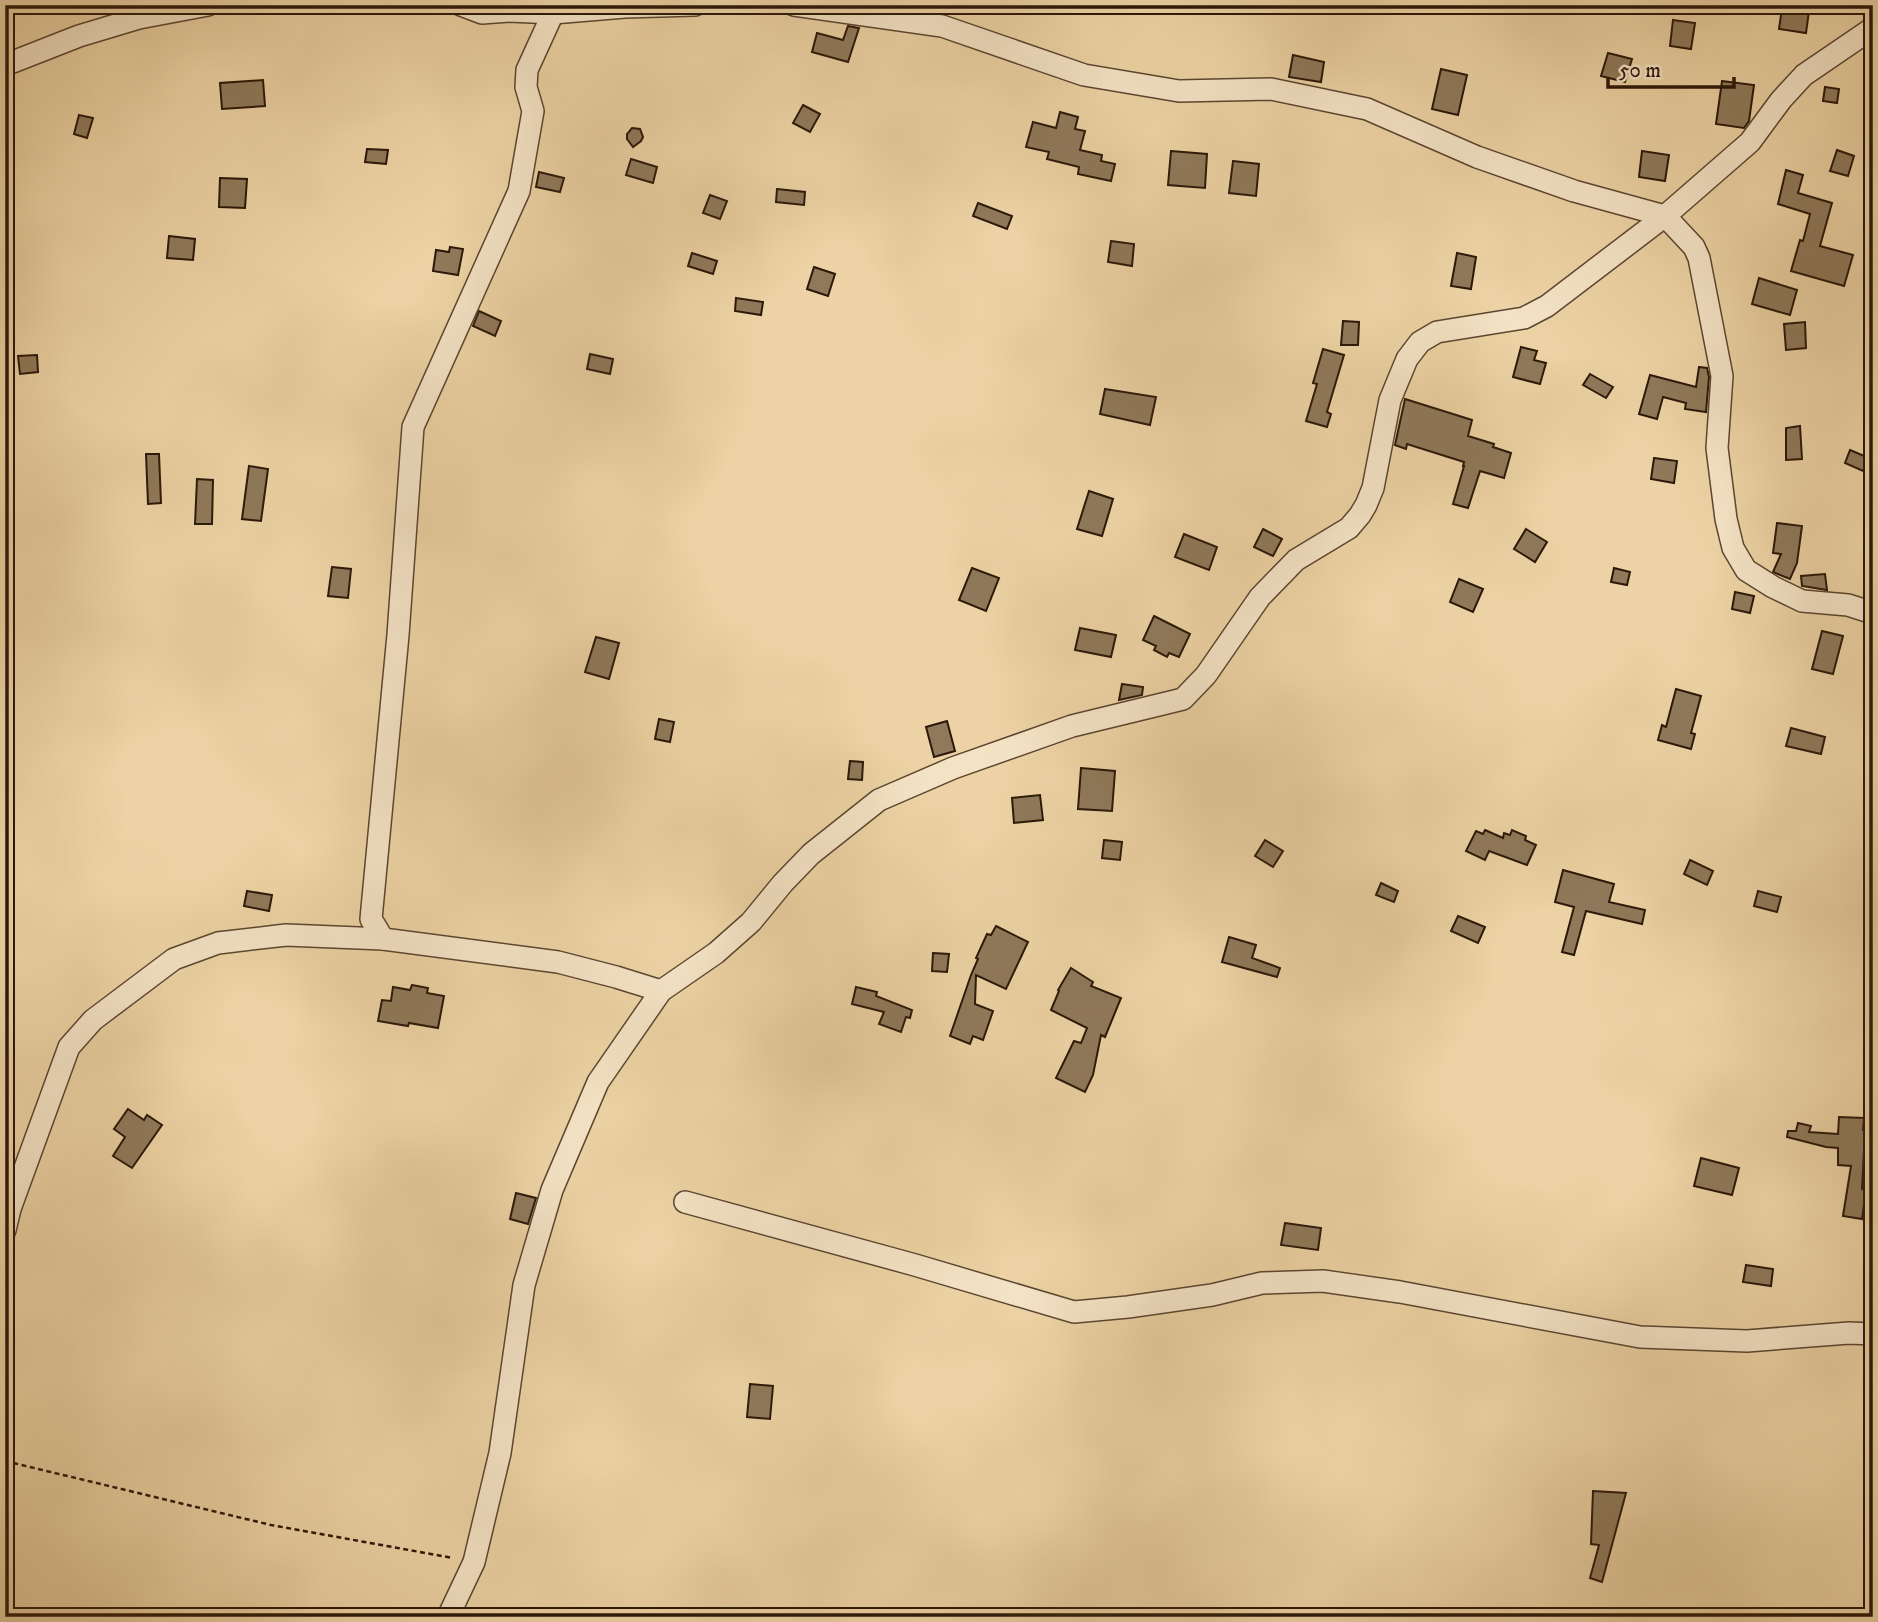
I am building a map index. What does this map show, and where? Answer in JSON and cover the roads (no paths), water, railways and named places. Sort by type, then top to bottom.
[{"type":"street","points":[[5,65],[79,36],[175,10],[208,5]]},
{"type":"street","points":[[461,5],[482,13],[553,13],[695,5]]},
{"type":"street","points":[[794,5],[942,26],[1083,75],[1178,91],[1271,89],[1367,109],[1502,166],[1574,191],[1665,216],[1695,247],[1706,289],[1722,376],[1717,448],[1732,548],[1746,570],[1802,601],[1848,605],[1873,613]]},
{"type":"street","points":[[383,939],[371,919],[398,635],[413,428],[519,191],[533,111],[526,87],[527,70],[553,13]]},
{"type":"street","points":[[448,1617],[474,1562],[500,1454],[524,1285],[552,1190],[598,1082],[661,991],[751,922],[811,854],[879,800],[953,768],[1072,726],[1183,699],[1206,675],[1260,597],[1296,560],[1349,528],[1366,505],[1373,488],[1390,400],[1407,359],[1420,342],[1437,332],[1524,318],[1536,312],[1665,216],[1751,142],[1781,100],[1804,75],[1873,28]]},
{"type":"street","points":[[5,1230],[10,1209],[69,1047],[93,1020],[173,959],[218,943],[286,935],[383,939],[558,962],[616,976],[661,991]]},
{"type":"street","points":[[685,1202],[1074,1312],[1212,1295],[1262,1283],[1323,1281],[1400,1292],[1640,1337],[1747,1342],[1849,1333],[1873,1334]]}]
